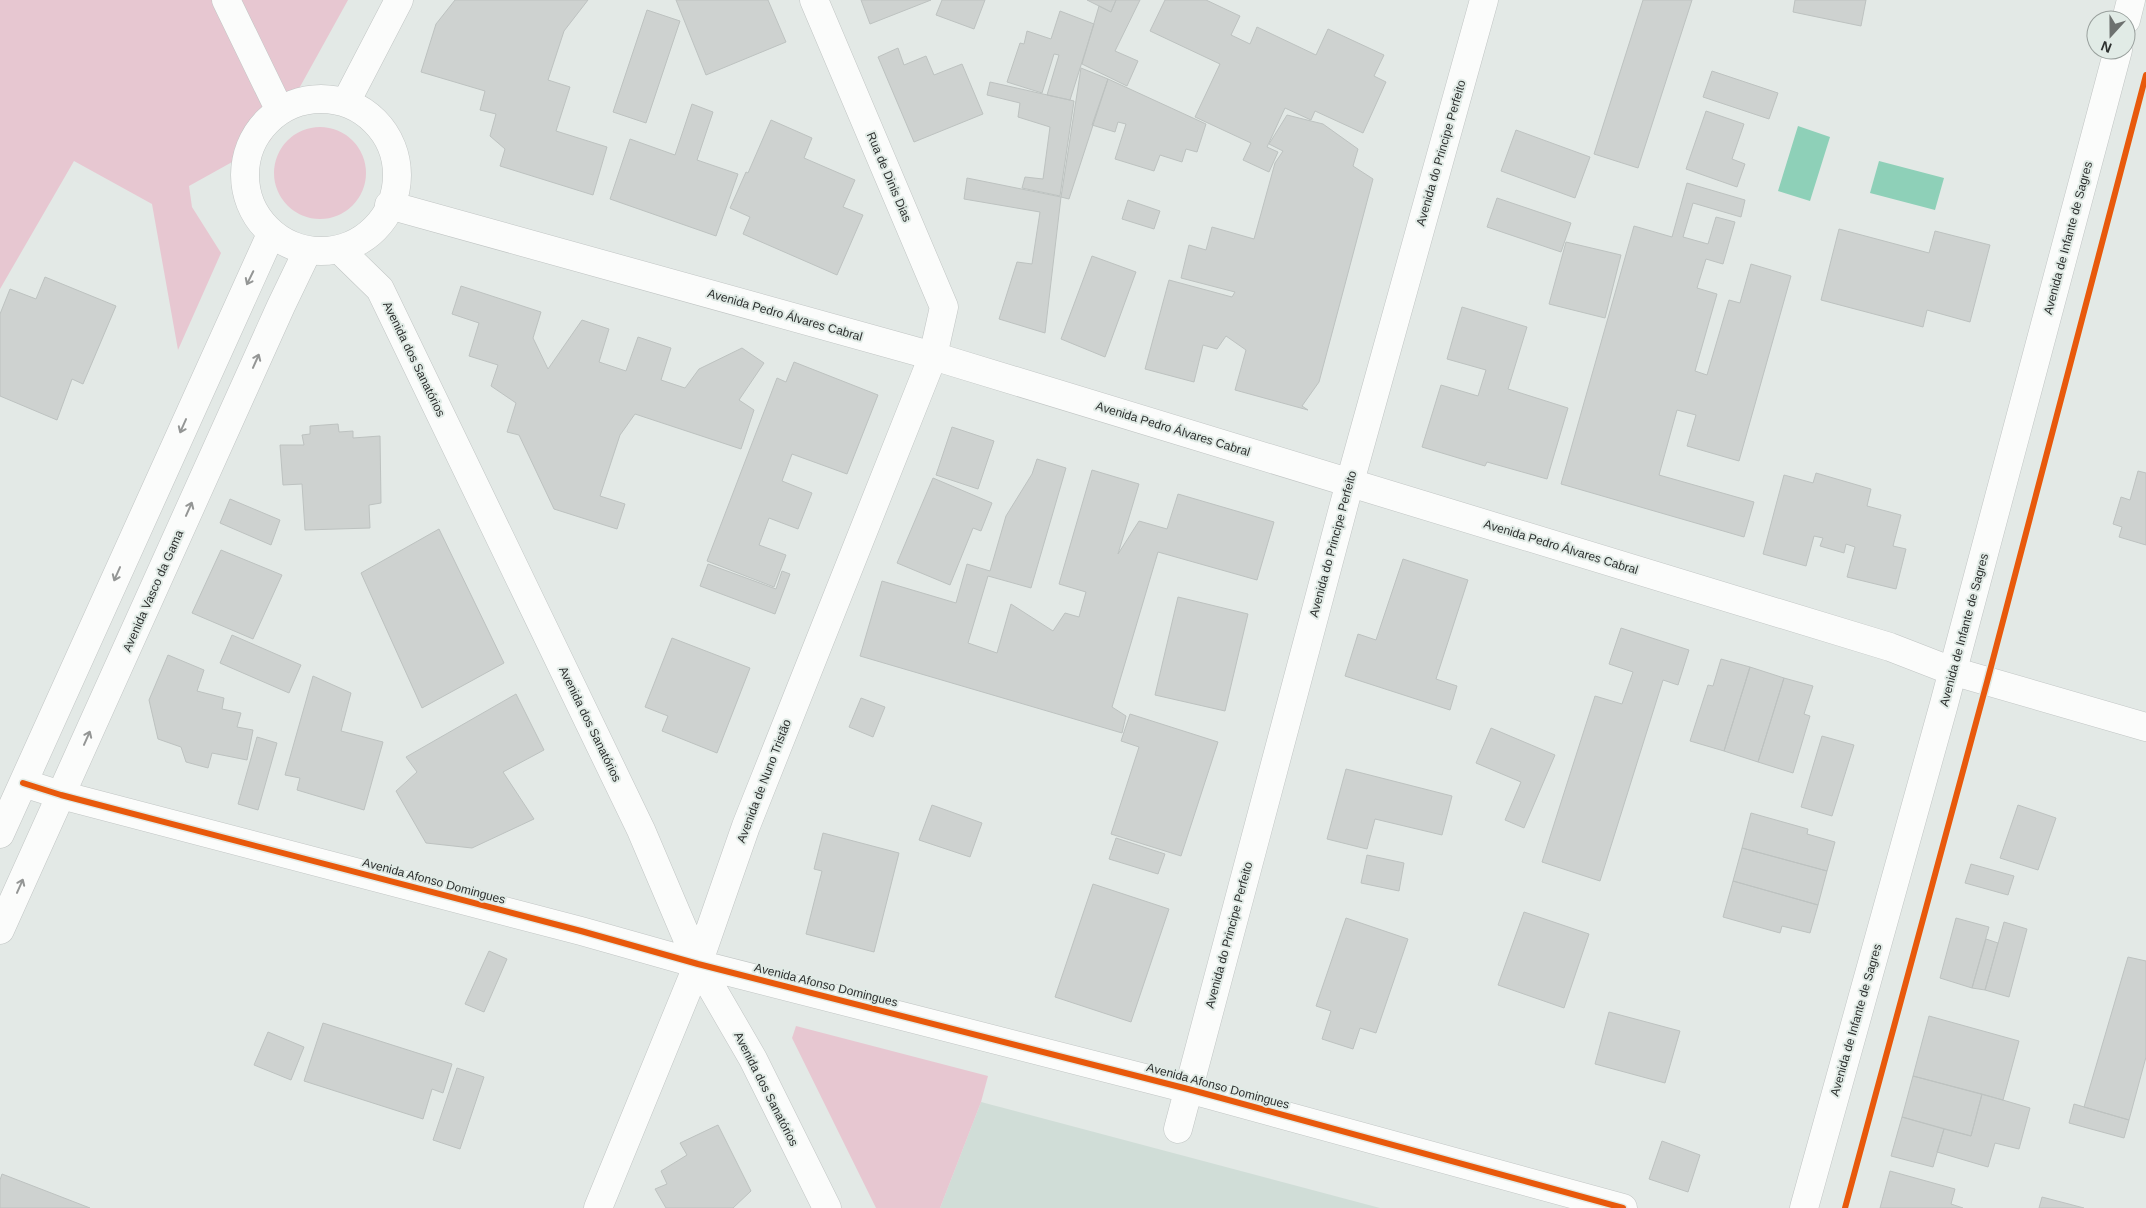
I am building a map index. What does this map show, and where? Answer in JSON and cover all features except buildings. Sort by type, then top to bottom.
[{"type":"street","points":[[226,0],[280,111]]},
{"type":"street","points":[[346,102],[399,0]]},
{"type":"street","name":"Rua de Dinis Dias","points":[[814,0],[944,307],[933,356]]},
{"type":"street","name":"Avenida do Principe Perfeito","points":[[1178,1129],[1350,482],[1484,0]]},
{"type":"street","name":"Avenida de Infante de Sagres","points":[[1804,1208],[1952,671],[2115,60]]},
{"type":"street","points":[[299,99],[323,99],[346,102],[369,116],[385,131],[395,154],[396,182],[389,205],[376,225],[360,241],[340,250],[307,252],[291,246],[271,234],[256,216],[247,194],[245,171],[250,148],[262,127],[280,111],[299,99]]},
{"type":"street","name":"Avenida Pedro Álvares Cabral","points":[[389,205],[933,356],[1890,647],[1952,671],[2146,727]]},
{"type":"street","points":[[0,834],[271,234]]},
{"type":"street","name":"Avenida dos Sanatórios","points":[[340,250],[380,289],[641,830],[698,964],[753,1059],[826,1208]]},
{"type":"street","name":"Avenida Vasco da Gama","points":[[0,930],[307,252]]},
{"type":"street","name":"Avenida de Nuno Tristão","points":[[598,1208],[698,964],[746,826],[933,356]]},
{"type":"street","name":"Avenida Afonso Domingues","points":[[23,783],[61,795],[562,926],[698,964],[1188,1089],[1623,1208]]},
{"type":"shaded area","points":[[0,0],[348,0],[270,141],[189,186],[192,207],[221,253],[178,350],[152,204],[74,161],[0,289]]},
{"type":"shaded area","points":[[1798,126],[1830,137],[1810,201],[1778,191]]},
{"type":"shaded area","points":[[311,127],[329,127],[346,134],[359,147],[366,164],[366,182],[359,199],[346,212],[329,219],[311,219],[294,212],[281,199],[274,182],[274,164],[281,147],[294,134]]},
{"type":"shaded area","points":[[1879,161],[1944,178],[1935,210],[1870,193]]},
{"type":"shaded area","points":[[796,1026],[988,1076],[981,1102],[940,1208],[876,1208],[792,1038]]},
{"type":"shaded area","points":[[981,1102],[1380,1208],[940,1208]]},
{"type":"cycle path","points":[[1845,1208],[1987,682],[2146,75]]},
{"type":"cycle path","points":[[23,783],[61,795],[581,931],[698,964],[1188,1089],[1623,1208]]}]
